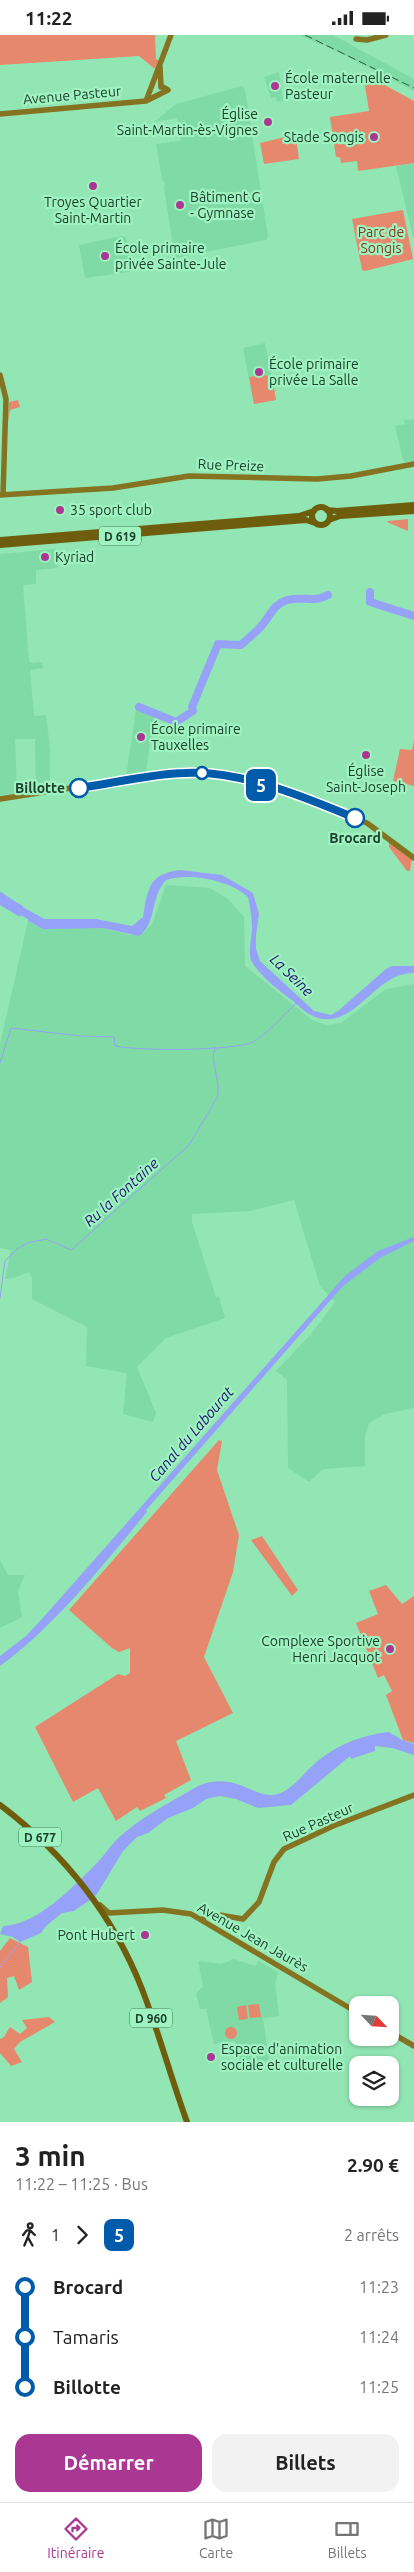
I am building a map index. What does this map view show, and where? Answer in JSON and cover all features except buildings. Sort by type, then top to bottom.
[{"type":"main road","points":[[414,505],[337,511],[321,508],[314,511],[312,518],[315,523],[323,525],[329,520],[340,516],[414,511]]},
{"type":"main road","points":[[326,510],[329,520]]},
{"type":"main road","name":"D 619","points":[[0,540],[298,516],[314,511]]},
{"type":"main road","name":"D 619","points":[[0,545],[306,521],[315,523]]},
{"type":"main road","name":"D 677","points":[[0,1805],[46,1842],[76,1874],[93,1899]]},
{"type":"main road","name":"D 960","points":[[93,1899],[110,1915],[141,1989],[188,2122]]},
{"type":"street","points":[[146,101],[171,35]]},
{"type":"street","points":[[356,39],[367,40],[386,35]]},
{"type":"street","points":[[157,98],[161,86],[160,70],[163,55]]},
{"type":"street","points":[[153,82],[157,98]]},
{"type":"street","points":[[157,98],[168,90],[161,86]]},
{"type":"street","name":"Avenue Pasteur","points":[[0,114],[146,101],[157,98]]},
{"type":"street","points":[[0,375],[6,399],[1,495]]},
{"type":"street","name":"Rue Preize","points":[[1,495],[113,488],[189,476],[317,479],[351,476],[414,464]]},
{"type":"street","points":[[0,799],[147,777],[185,773],[220,775],[274,788],[368,823],[414,858]]},
{"type":"street","name":"Rue Pasteur","points":[[202,1920],[208,1913],[243,1919],[259,1902],[274,1862],[284,1849],[333,1826],[414,1795]]},
{"type":"street","name":"Avenue Jean Jaurès","points":[[110,1915],[128,1911]]},
{"type":"street","name":"Avenue Jean Jaurès","points":[[110,1915],[128,1911],[180,1911],[202,1920],[349,2008]]},
{"type":"street","points":[[399,2037],[414,2046]]},
{"type":"shaded area","points":[[299,35],[333,35],[414,79],[414,91],[338,52]]},
{"type":"shaded area","name":"École maternelle Pasteur","points":[[279,72],[283,101],[277,102],[276,97],[271,98],[264,77]]},
{"type":"shaded area","points":[[242,86],[245,89],[268,237],[266,240],[175,258],[164,188],[165,182],[162,180],[156,144],[181,141],[177,118],[154,122],[176,104]]},
{"type":"shaded area","points":[[414,163],[414,241],[396,166]]},
{"type":"shaded area","name":"École primaire privée Sainte-Jule","points":[[122,236],[126,238],[128,247],[130,272],[85,278],[79,245]]},
{"type":"shaded area","name":"École primaire privée La Salle","points":[[265,343],[276,400],[254,404],[243,348]]},
{"type":"shaded area","points":[[414,419],[414,461],[405,462],[395,426],[405,424],[404,420]]},
{"type":"shaded area","points":[[55,549],[57,568],[36,570],[36,584],[23,585],[29,661],[32,663],[42,662],[43,668],[30,670],[34,716],[46,715],[50,749],[50,788],[36,790],[35,739],[15,739],[17,793],[0,796],[0,554]]},
{"type":"shaded area","name":"École primaire Tauxelles","points":[[138,708],[154,715],[146,772],[126,777],[136,710]]},
{"type":"shaded area","points":[[166,885],[210,888],[228,899],[244,917],[245,966],[312,1020],[327,1025],[341,1023],[386,989],[414,984],[414,1408],[385,1414],[369,1423],[365,1436],[365,1466],[323,1469],[309,1482],[288,1468],[287,1380],[276,1371],[311,1334],[335,1302],[320,1286],[294,1200],[250,1211],[192,1214],[192,1222],[216,1297],[219,1296],[225,1318],[166,1338],[137,1367],[156,1413],[153,1422],[123,1414],[127,1373],[86,1366],[87,1327],[32,1299],[32,1277],[29,1272],[14,1278],[5,1279],[11,1250],[0,1248],[0,1044],[28,921],[36,926],[103,928],[129,935],[143,933],[152,924]]},
{"type":"shaded area","points":[[0,1560],[8,1575],[25,1575],[18,1591],[22,1617],[0,1628]]},
{"type":"shaded area","points":[[234,1959],[255,1966],[259,1961],[279,1973],[275,1983],[279,2016],[263,2018],[269,2060],[238,2064],[235,2041],[214,2044],[206,2009],[200,2009],[196,1994],[203,1986],[198,1961],[221,1964]]},
{"type":"green space","points":[[0,35],[155,35],[156,59],[159,61],[155,69],[139,56],[0,65]]},
{"type":"green space","name":"Stade Songis","points":[[363,73],[414,101],[414,163],[358,171],[357,161],[341,163],[340,157],[336,157],[330,117],[369,111]]},
{"type":"green space","points":[[289,136],[296,137],[299,159],[264,164],[260,143]]},
{"type":"green space","name":"Parc de Songis","points":[[403,210],[413,259],[365,271],[362,270],[352,219]]},
{"type":"green space","points":[[268,376],[269,382],[273,381],[276,400],[254,404],[249,377]]},
{"type":"green space","points":[[18,400],[20,407],[10,410],[8,422],[9,402]]},
{"type":"green space","points":[[408,519],[408,531],[387,522],[388,521]]},
{"type":"green space","points":[[414,740],[414,786],[393,781],[400,749],[412,750]]},
{"type":"green space","points":[[389,842],[412,858],[410,871],[407,871],[389,847]]},
{"type":"green space","points":[[219,1440],[222,1441],[217,1470],[239,1535],[233,1572],[204,1657],[233,1713],[176,1741],[191,1780],[164,1795],[166,1798],[140,1811],[137,1807],[116,1821],[98,1788],[73,1802],[35,1727],[118,1674],[125,1676],[130,1673],[130,1648],[119,1652],[112,1648],[69,1610]]},
{"type":"green space","points":[[262,1536],[298,1590],[292,1596],[251,1540]]},
{"type":"green space","name":"Complexe Sportive Henri Jacquot","points":[[386,1585],[402,1604],[414,1596],[414,1743],[403,1740],[386,1695],[392,1691],[384,1675],[378,1678],[356,1623],[378,1614],[369,1591]]},
{"type":"green space","points":[[10,1938],[28,1947],[32,1982],[19,1990],[14,1976],[7,1978],[8,1997],[0,2003],[0,1951]]},
{"type":"green space","points":[[259,2004],[261,2017],[250,2018],[248,2005]]},
{"type":"green space","points":[[246,2005],[248,2019],[239,2020],[237,2007]]},
{"type":"green space","points":[[49,2017],[55,2022],[20,2042],[14,2049],[22,2062],[11,2066],[0,2053],[0,2039],[4,2037],[10,2027],[20,2034],[27,2028],[22,2020]]},
{"type":"green space","points":[[231,2027],[237,2033],[231,2039],[225,2033]]},
{"type":"water","points":[[180,870],[222,875],[253,893],[259,914],[256,949],[260,961],[314,1011],[331,1015],[338,1011],[386,969],[392,966],[414,966],[414,973],[400,975],[387,982],[352,1010],[339,1017],[326,1019],[311,1015],[282,993],[260,973],[252,962],[250,950],[252,924],[248,897],[231,886],[197,877],[166,880],[158,894],[149,924],[139,936],[103,928],[43,929],[28,921],[30,913],[45,919],[96,919],[132,926],[143,917],[148,891],[156,879],[169,872]]},
{"type":"water","points":[[0,893],[23,906],[20,917],[0,905]]},
{"type":"water","points":[[414,1237],[414,1241],[380,1258],[343,1286],[146,1510],[147,1512],[78,1594],[20,1651],[0,1666],[0,1656],[26,1636],[41,1620],[345,1276],[378,1251]]},
{"type":"water","points":[[389,1732],[402,1740],[414,1744],[414,1755],[392,1748],[375,1746],[375,1751],[351,1759],[350,1756],[291,1805],[258,1808],[236,1799],[220,1796],[206,1799],[193,1808],[168,1818],[148,1833],[137,1837],[123,1851],[97,1894],[74,1911],[62,1913],[46,1926],[41,1933],[20,1942],[13,1937],[0,1934],[3,1926],[16,1924],[28,1919],[53,1904],[87,1874],[116,1840],[132,1826],[198,1786],[224,1781],[261,1793],[278,1794],[291,1786],[318,1761],[337,1748],[357,1739]]},
{"type":"waterway","points":[[370,592],[370,602],[414,616]]},
{"type":"waterway","points":[[139,707],[176,722],[193,711],[192,707],[218,644],[241,645],[258,630],[282,602],[293,599],[318,599],[328,595]]},
{"type":"waterway","name":"La Seine","points":[[0,896],[38,920]]},
{"type":"waterway","points":[[0,1063],[11,1028],[81,1036],[114,1037],[115,1046],[126,1048],[207,1049],[253,1042],[264,1035],[296,1003]]},
{"type":"waterway","name":"Ru la Fontaine","points":[[0,1298],[5,1261],[17,1249],[27,1243],[46,1239],[71,1250],[189,1145],[218,1096],[218,1084],[213,1057],[215,1047]]},
{"type":"waterway","points":[[0,1967],[20,1942]]},
{"type":"railway","points":[[305,35],[414,88]]},
{"type":"bus line","name":"5","points":[[79,788],[134,778],[203,773],[220,775],[274,788],[355,818]]},
{"type":"place","name":"École maternelle Pasteur","points":[[275,86]]},
{"type":"place","name":"Église Saint-Martin-ès-Vignes","points":[[268,122]]},
{"type":"place","name":"Stade Songis","points":[[374,137]]},
{"type":"place","name":"Troyes Quartier Saint-Martin","points":[[93,186]]},
{"type":"place","name":"Bâtiment G - Gymnase","points":[[180,205]]},
{"type":"place","name":"École primaire privée Sainte-Jule","points":[[105,256]]},
{"type":"place","name":"École primaire privée La Salle","points":[[259,372]]},
{"type":"place","name":"35 sport club","points":[[60,510]]},
{"type":"place","name":"Kyriad","points":[[45,557]]},
{"type":"place","name":"École primaire Tauxelles","points":[[141,737]]},
{"type":"place","name":"Église Saint-Joseph","points":[[366,755]]},
{"type":"place","name":"Billotte","points":[[79,788]]},
{"type":"place","name":"Brocard","points":[[355,818]]},
{"type":"place","name":"Complexe Sportive Henri Jacquot","points":[[390,1649]]},
{"type":"place","name":"Pont Hubert","points":[[145,1935]]},
{"type":"place","name":"Espace d'animation sociale et culturelle","points":[[211,2057]]},
{"type":"water label","name":"Canal du Labourat","points":[[191,1434]]}]
